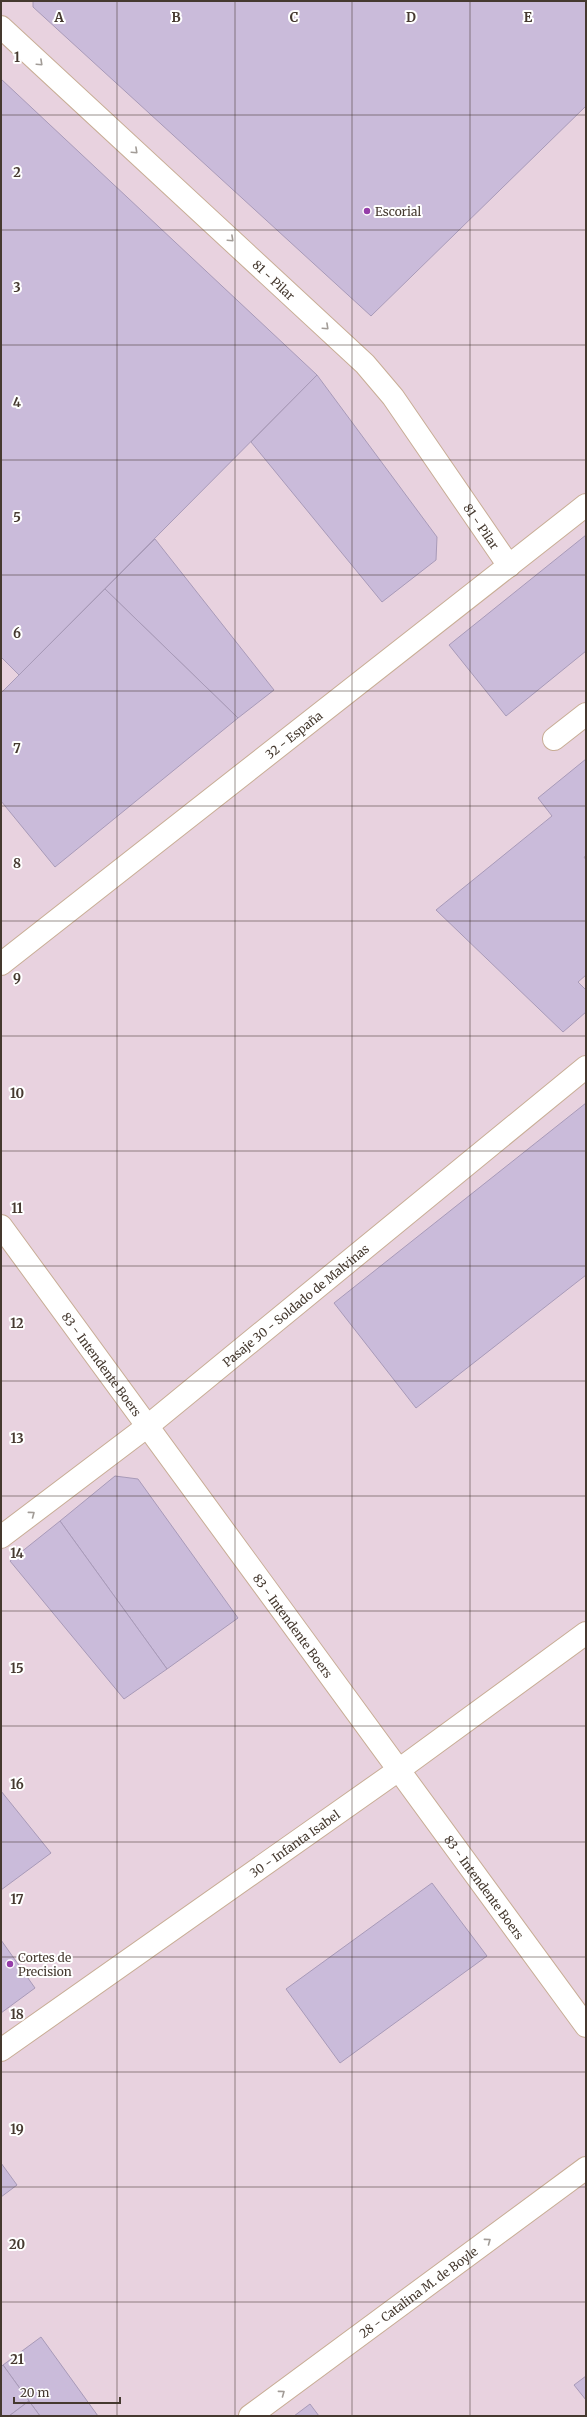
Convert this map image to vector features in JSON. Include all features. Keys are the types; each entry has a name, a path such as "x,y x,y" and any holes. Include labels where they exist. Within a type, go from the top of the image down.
{"street":[{"name":"81 - Pilar","path":"1,27 365,364 393,397 509,566"},
{"name":"32 - España","path":"1,964 586,505"},
{"path":"554,739 586,714"},
{"name":"Pasaje 30 - Soldado de Malvinas","path":"1,1537 149,1425 586,1067"},
{"name":"83 - Intendente Boers","path":"1,1226 149,1425 586,2026"},
{"name":"30 - Infanta Isabel","path":"1,2050 400,1769 586,1632"},
{"name":"28 - Catalina M. de Boyle","path":"250,2416 586,2168"}],"shaded area":[{"path":"1,1 586,1 586,2416 1,2416"}],"building":[{"name":"Escorial","path":"33,1 586,1 586,106 371,316 33,7"},
{"path":"1,79 317,375 19,675 1,657"},
{"path":"317,375 437,537 436,560 382,602 251,442"},
{"path":"586,535 586,651 506,716 449,645"},
{"path":"155,539 274,690 238,718 105,589"},
{"path":"105,589 238,718 55,867 1,801 1,693"},
{"path":"586,759 586,856 584,857 586,860 586,975 578,982 586,990 586,1012 563,1032 436,910 552,816 538,798"},
{"path":"586,1103 586,1275 416,1408 334,1303"},
{"path":"115,1476 138,1479 238,1618 167,1669 60,1521"},
{"path":"60,1521 167,1669 124,1699 10,1561"},
{"path":"1,1791 51,1853 1,1890"},
{"path":"432,1883 487,1956 340,2063 286,1989"},
{"name":"Cortes de Precision","path":"1,1940 35,1988 1,2013"},
{"path":"1,2163 17,2185 1,2197"},
{"path":"41,2337 98,2416 40,2416 3,2365"},
{"path":"3,2365 29,2401 9,2416 1,2416 1,2367"},
{"path":"586,2376 586,2400 574,2385"},
{"path":"29,2401 40,2416 9,2416"},
{"path":"310,2404 319,2416 294,2416"}],"place":[{"name":"Escorial","path":"367,211"},
{"name":"Cortes de Precision","path":"10,1964"}]}
